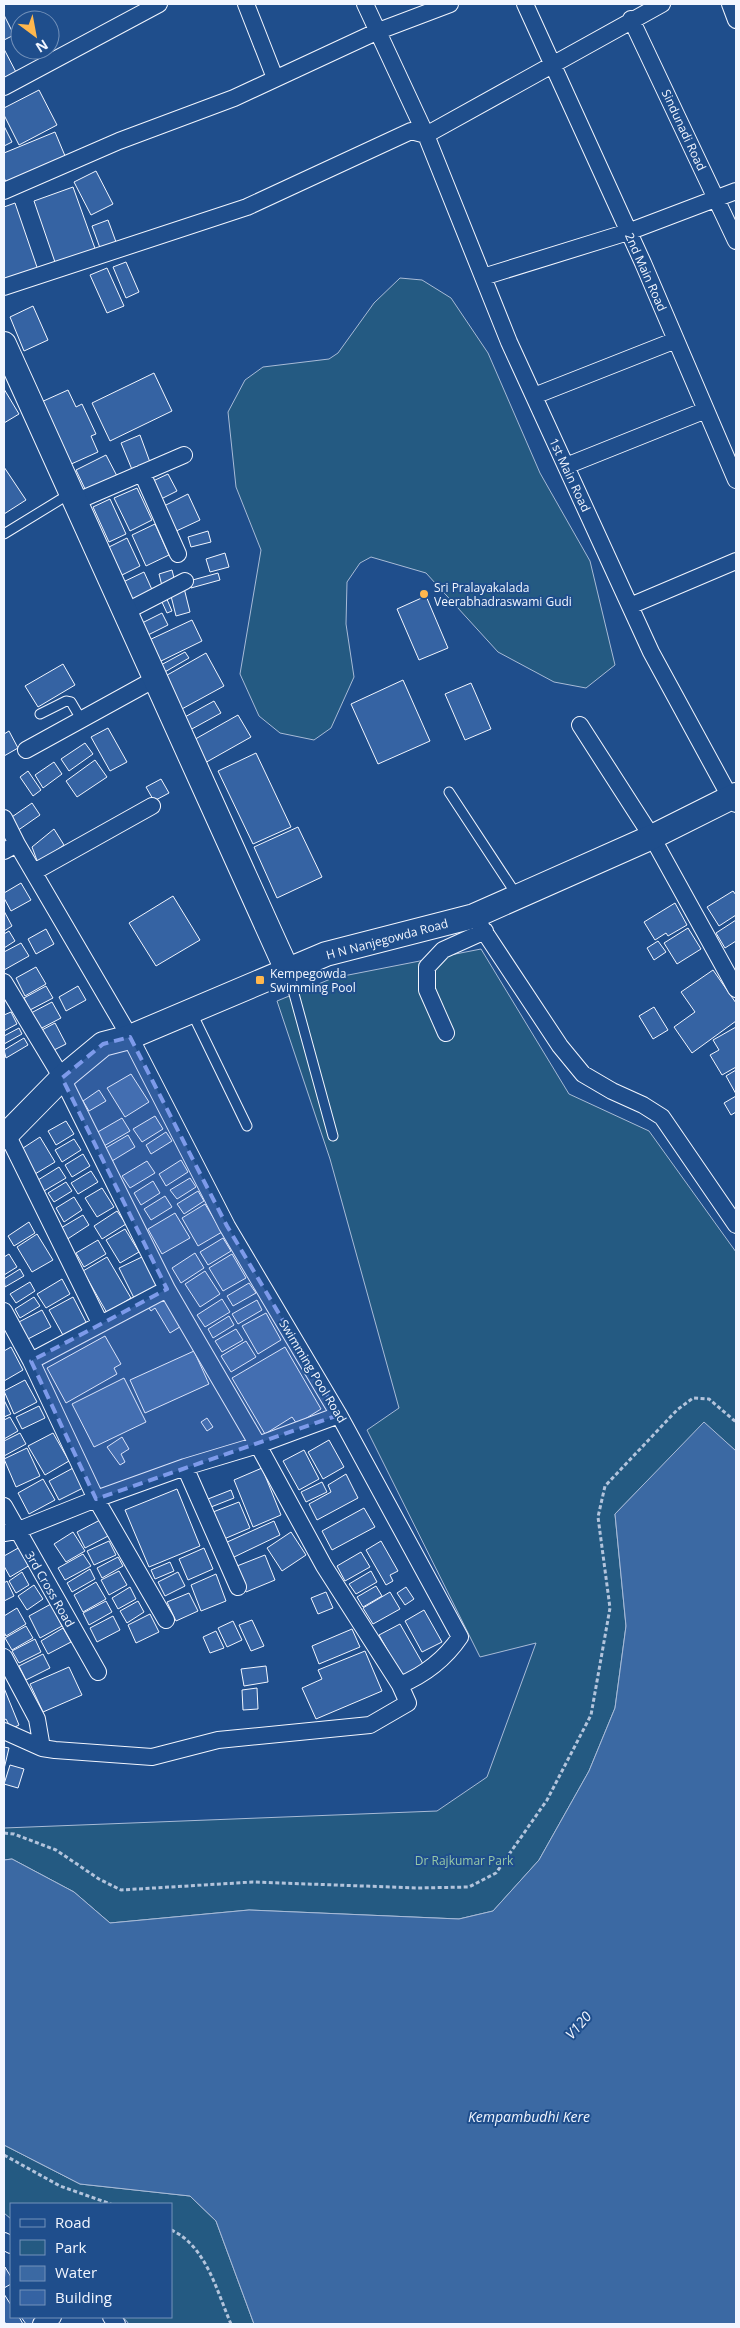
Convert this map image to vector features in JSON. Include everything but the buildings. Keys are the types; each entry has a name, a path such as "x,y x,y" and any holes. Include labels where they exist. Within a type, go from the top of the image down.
{"street":[{"path":"4,87 160,4"},
{"path":"246,4 275,78"},
{"path":"365,4 376,32 426,135"},
{"path":"4,192 119,141 234,98 376,32 450,4"},
{"name":"2nd Main Road","path":"525,4 676,340 736,480"},
{"path":"4,287 247,207 411,131 426,135 554,66 631,19 662,4"},
{"path":"730,4 736,20"},
{"name":"Sindunadi Road","path":"631,19 736,241"},
{"name":"1st Main Road","path":"426,135 483,277 534,396 651,652 734,799"},
{"path":"483,277 628,232 736,190"},
{"path":"534,396 676,340"},
{"path":"4,344 287,970"},
{"path":"566,466 706,410"},
{"path":"73,498 142,473 184,455"},
{"path":"142,473 178,554"},
{"path":"630,606 736,562"},
{"path":"125,612 185,581"},
{"path":"26,750 155,679"},
{"path":"580,725 652,837 736,989"},
{"name":"H N Nanjegowda Road","path":"5,1132 62,1078 104,1044 130,1037 326,954 480,923 518,897 734,799"},
{"path":"34,872 152,806"},
{"name":"Swimming Pool Road","path":"4,818 10,847 34,872 130,1037 227,1226 339,1414 460,1636 437,1662 418,1678 400,1685"},
{"path":"446,1033 427,990 427,968 443,950 480,923 560,1046 583,1074 662,1117 736,1225"},
{"path":"4,982 62,1078 167,1288 258,1446 324,1566 400,1685 408,1703 370,1725 218,1740 152,1757 42,1748 4,1731"},
{"path":"5,1132 100,1324"},
{"path":"31,1361 167,1288"},
{"path":"4,1311 31,1361 96,1499 166,1620"},
{"path":"10,1532 185,1467 258,1446 339,1414"},
{"path":"185,1467 238,1587"},
{"name":"3rd Cross Road","path":"4,1506 10,1532 98,1672"},
{"path":"4,1657 27,1697 37,1719 42,1748"},
{"path":"40,2324 51,2318"}],"lane":[{"path":"4,534 73,498"},
{"path":"40,714 66,701 71,702 81,719"},
{"path":"449,792 518,897"},
{"path":"287,970 333,1136"},
{"path":"191,1010 246,1126"}],"path":[{"path":"4,1833 14,1834 56,1850 99,1879 121,1890 253,1882 418,1888 469,1887 496,1873 547,1800 591,1715 610,1608 598,1517 605,1486 676,1410 693,1398 709,1399 736,1422"},
{"path":"4,2155 60,2186 108,2203"},
{"path":"172,2230 180,2234 204,2261 231,2324"}],"highlighted area":[{"path":"130,1037 227,1226 339,1415 96,1499 31,1361 167,1289 62,1078 103,1044"}],"green space":[{"path":"400,278 422,280 451,298 488,353 540,473 590,561 615,665 586,688 554,682 498,652 426,573 371,557 360,563 347,582 346,624 354,677 331,728 314,740 280,733 259,716 240,674 261,550 236,487 228,412 245,380 263,367 329,359 338,353 374,303"},
{"name":"Dr Rajkumar Park","path":"481,949 569,1094 649,1131 736,1252 736,1451 704,1423 615,1514 626,1626 615,1708 589,1771 539,1860 493,1911 459,1919 249,1910 110,1923 74,1892 12,1859 4,1860 4,1828 437,1811 487,1777 536,1643 480,1657 367,1430 399,1408 330,1159 277,1001 333,978"},
{"path":"4,2145 80,2184 190,2196 216,2221 254,2324 129,2324 124,2318 172,2318 172,2203 10,2203 10,2218 4,2213"}],"water":[{"name":"Kempambudhi Kere","path":"704,1422 736,1451 736,2324 254,2324 216,2221 190,2196 80,2184 4,2145 4,1860 12,1859 74,1892 110,1923 249,1910 459,1919 493,1911 539,1860 589,1771 615,1708 626,1626 615,1514"}],"place":[{"name":"Sri Pralayakalada Veerabhadraswami Gudi","path":"424,594"},
{"name":"Kempegowda Swimming Pool","path":"260,980"}],"water label":[{"name":"V120","path":"578,2025"}]}
